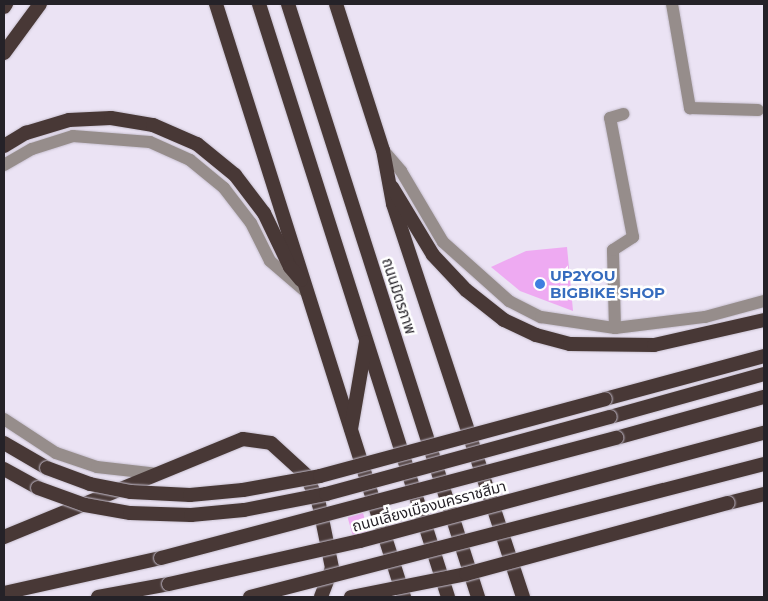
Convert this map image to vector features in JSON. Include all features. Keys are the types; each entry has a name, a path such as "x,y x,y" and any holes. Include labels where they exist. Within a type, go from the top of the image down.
{"highway":[{"path":"4,54 40,4"},
{"path":"216,4 302,264 303,286"},
{"path":"259,4 448,597"},
{"name":"ถนนมิตรภาพ","path":"288,4 478,597"},
{"path":"337,8 383,150 392,187 393,204 523,597"},
{"path":"4,146 26,133 69,120 111,118 153,125 197,144 235,175 264,212 303,286 404,597"},
{"path":"392,187 433,256 466,290 504,320 536,335 570,344 654,345 764,320"},
{"path":"350,433 366,338"},
{"path":"4,443 47,468 90,484 131,492 190,495 244,490 320,476 764,356"},
{"path":"4,469 38,488 84,505 130,513 191,515 244,510 326,494 764,374"},
{"path":"4,593 161,558 764,397"},
{"name":"ถนนเลี่ยงเมืองนครราชสีมา","path":"98,597 169,584 360,541 764,433"},
{"path":"4,537 243,439 271,443 287,454 306,475 328,535 332,568 322,597"},
{"path":"250,597 764,464"},
{"path":"351,597 466,574 764,494"}],"street":[{"path":"672,4 690,108 758,110"},
{"path":"615,328 613,250 633,237 610,118 623,114"},
{"path":"4,165 32,149 73,136 150,142 190,160 224,188 251,223 270,261 303,286"},
{"path":"383,150 401,171 443,242 509,301 541,317 615,328 705,317 764,301"},
{"path":"4,419 56,453 97,467 160,474"}],"building":[{"name":"UP2YOU BIGBIKE SHOP","path":"567,247 573,311 520,291 491,267 526,251"},
{"path":"363,513 368,531 353,536 348,517"}],"place":[{"name":"UP2YOU BIGBIKE SHOP","path":"540,284"}]}
